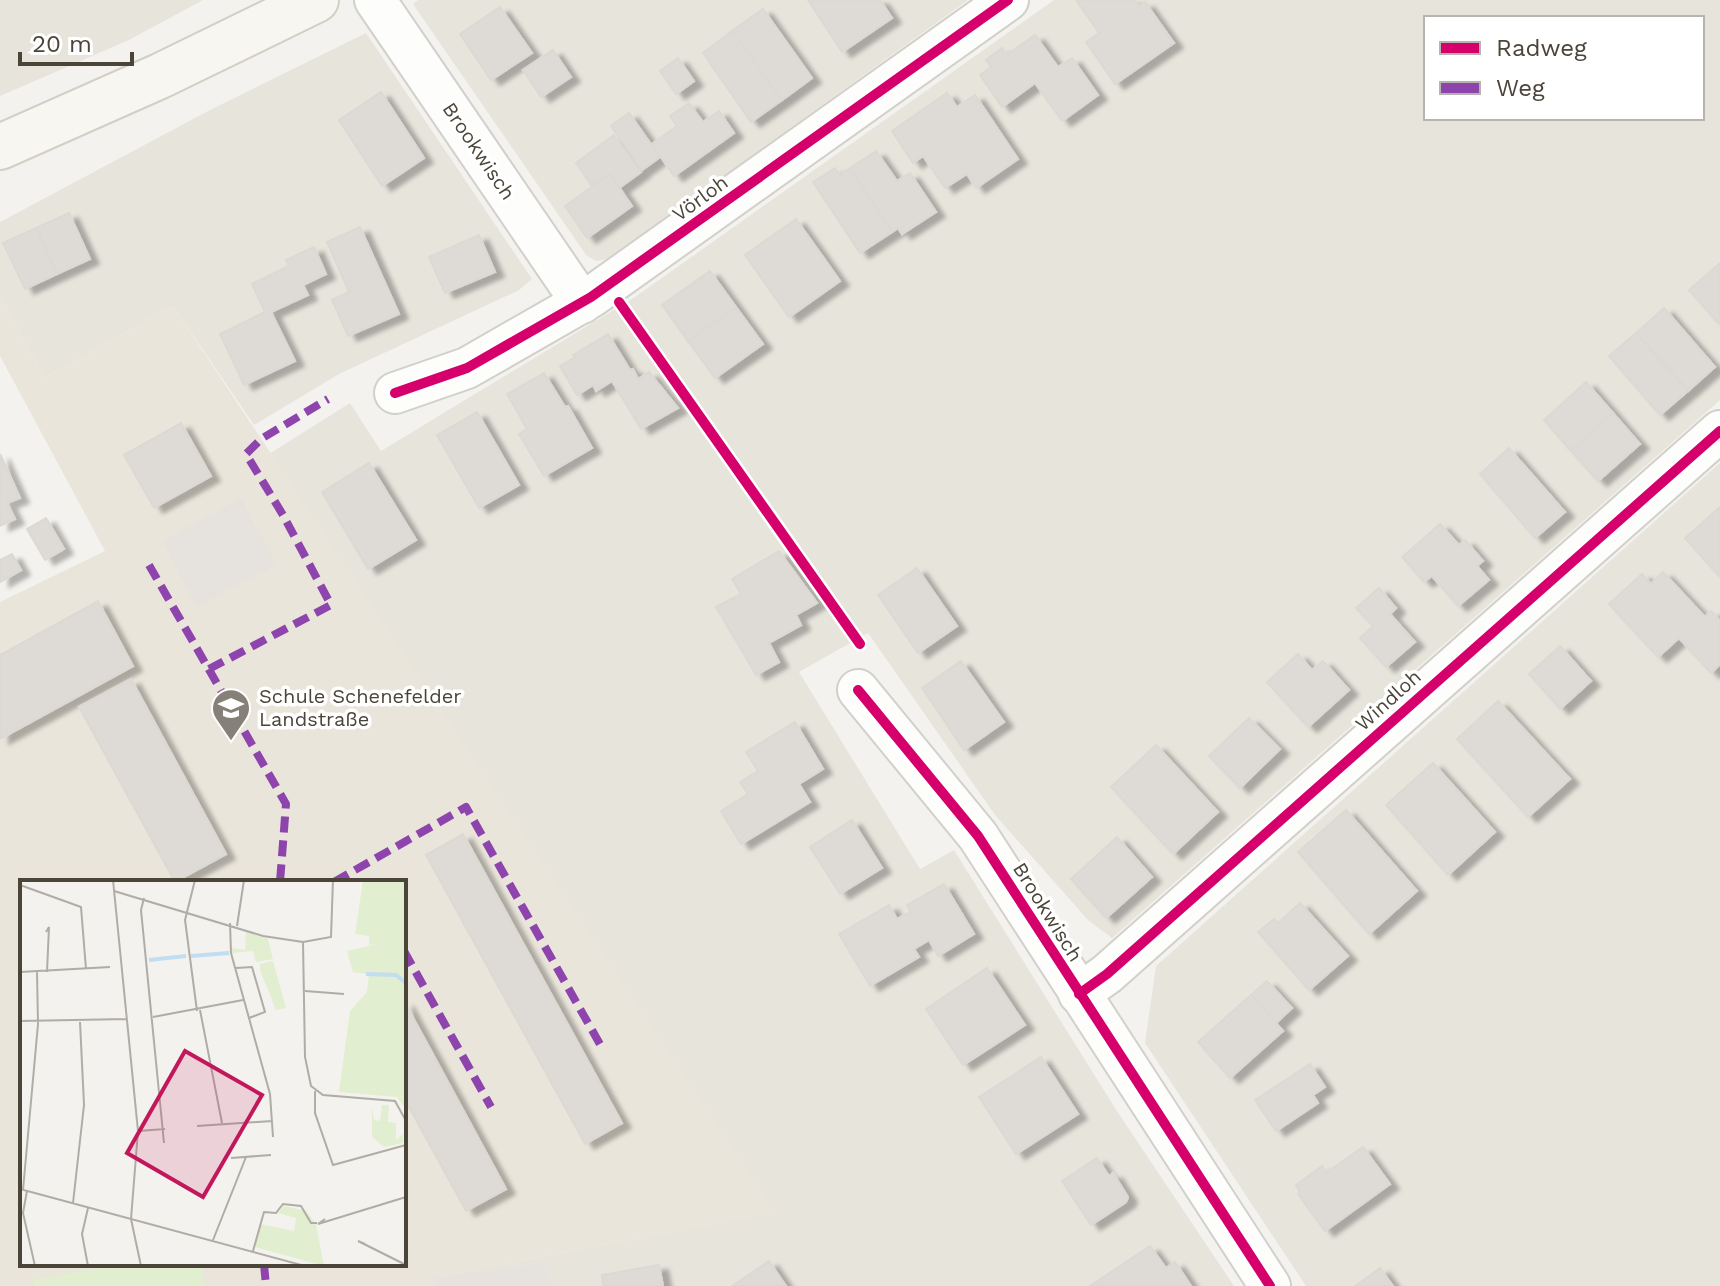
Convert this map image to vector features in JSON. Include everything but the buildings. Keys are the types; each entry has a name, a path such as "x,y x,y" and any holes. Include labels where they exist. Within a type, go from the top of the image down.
{"main road":[{"path":"0,147 160,76 316,0"}],"street":[{"name":"Brookwisch","path":"375,0 582,303"},
{"name":"Vörloh","path":"395,393 467,368 582,303 1008,0"},
{"name":"Windloh","path":"1079,994 1107,974 1720,431"},
{"name":"Brookwisch","path":"858,690 978,836 1270,1286"}],"shaded area":[{"path":"0,0 203,0 129,40 0,96"},
{"path":"418,0 968,0 608,259 596,261 586,255 413,4"},
{"path":"1054,0 1720,0 1720,400 1112,938 1089,921 995,815 868,633 799,672 920,869 954,850 1115,1108 1234,1286 436,1286 434,1278 774,1212 269,454 350,403 381,451 635,297"},
{"path":"366,33 532,279 519,290 339,374 254,425 173,306 44,378 0,294 0,222 208,111"},
{"name":"Schule Schenefelder Landstraße","path":"0,294 44,378 173,306 775,1212 435,1278 436,1286 0,1286 0,602 105,551 0,356"},
{"path":"1720,463 1720,1286 1306,1286 1145,1043 1156,966"},
{"path":"241,498 277,565 197,607 162,541"},
{"path":"545,1263 550,1286 436,1286 434,1278"}],"green space":[{"path":"108,1266 201,1266 205,1286 34,1286 33,1280"}],"marked path":[{"path":"209,669 331,605 246,454 261,439 328,399"},
{"path":"149,565 286,804 280,880"},
{"path":"338,880 466,807 601,1046"},
{"path":"406,955 491,1107"},
{"path":"264,1266 266,1286"}],"cycle path":[{"path":"395,393 467,368 591,297 1008,0"},
{"path":"619,302 860,644"},
{"path":"1079,994 1107,974 1720,431"},
{"path":"858,690 978,836 1270,1286"}],"place":[{"name":"Schule Schenefelder Landstraße","path":"231,742"}]}
